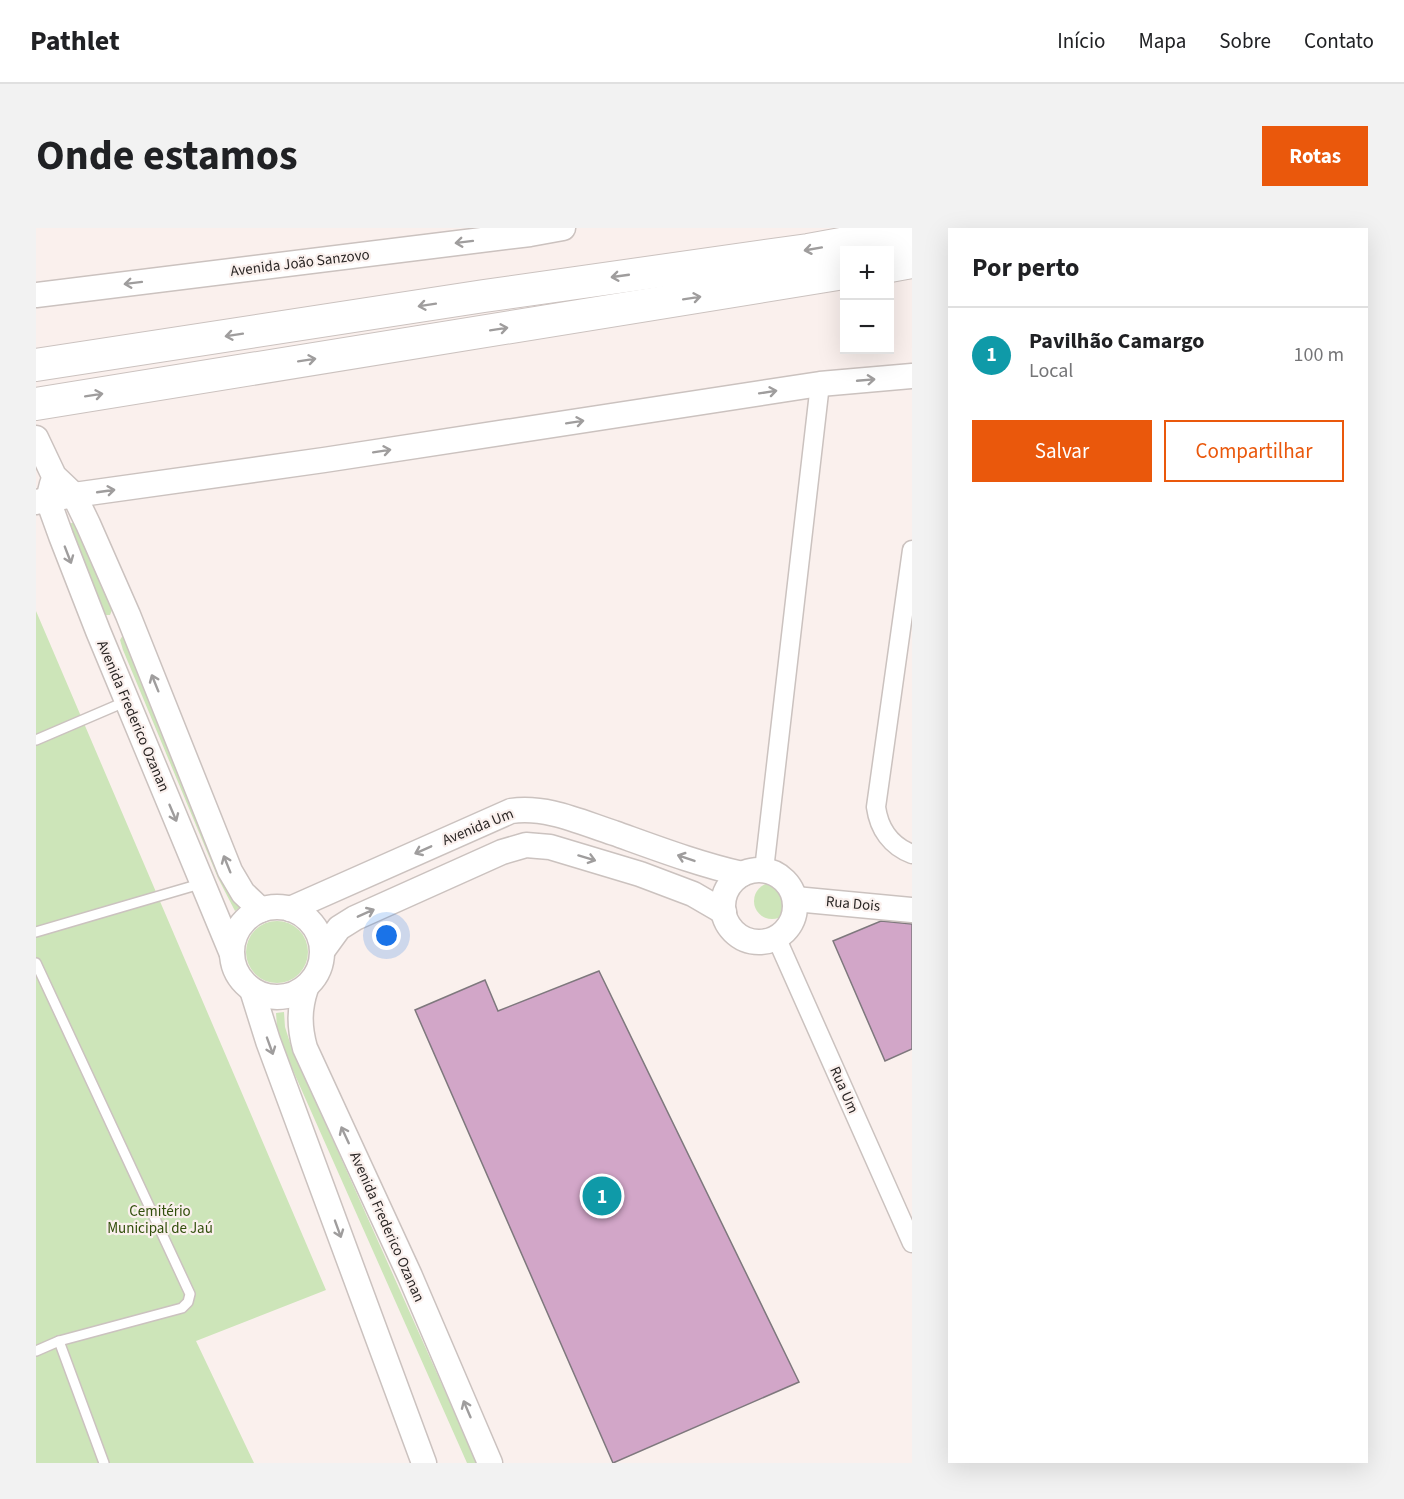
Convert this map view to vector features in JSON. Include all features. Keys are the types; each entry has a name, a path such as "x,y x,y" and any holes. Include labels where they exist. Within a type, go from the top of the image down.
{"highway":[{"path":"36,365 484,296 808,250 912,231"},
{"path":"894,265 912,262"},
{"path":"36,404 840,274"}],"main road":[{"name":"Avenida João Sanzovo","path":"36,295 563,228"},
{"path":"42,501 820,384 912,376"},
{"name":"Avenida Frederico Ozanan","path":"36,438 54,476 74,495 128,615 230,871 243,893 261,910"},
{"path":"42,501 54,476"},
{"name":"Avenida Frederico Ozanan","path":"42,501 232,954"},
{"path":"98,631 128,615"},
{"path":"528,809 550,847"},
{"name":"Avenida Um","path":"290,909 511,811 528,809 569,818 711,867 753,872"},
{"path":"323,950 339,928 355,918 502,852 526,845 550,847 640,874 693,894 724,912"},
{"path":"753,872 775,874 784,880 795,899 792,921 786,930 776,938 766,941 754,941 734,932 724,912 727,890 733,881 753,872"},
{"name":"Rua Dois","path":"795,899 912,910"},
{"path":"275,907 290,909 303,915 313,924 320,937 323,950 321,964 315,978 306,988 293,995 279,998 266,996 252,990 235,968 232,954 234,940 240,927 249,917 261,910 275,907"},
{"name":"Avenida Frederico Ozanan","path":"306,988 300,1011 305,1047 410,1275 490,1463"},
{"path":"252,990 268,1041 424,1463"}],"street":[{"path":"753,872 820,384"},
{"path":"912,550 907,626 876,807 880,825 890,840 912,854"},
{"name":"Rua Um","path":"776,938 912,1243"}],"lane":[{"path":"36,740 127,701"},
{"path":"36,933 202,883"},
{"path":"36,963 190,1294 188,1302 182,1308 59,1341 36,1350"},
{"path":"59,1341 104,1463"}],"green space":[{"path":"82,520 83,535 112,610 110,615 105,615 65,525"},
{"name":"Cemitério Municipal de Jaú","path":"36,611 326,1290 196,1341 254,1463 36,1463"},
{"path":"123,635 126,635 243,905 235,911 218,878 123,650 120,640"},
{"path":"772,883 785,888 790,901 785,914 772,919 759,914 754,901 759,888"},
{"path":"277,921 299,930 308,952 299,974 277,983 255,974 246,952 255,930"},
{"path":"284,1012 285,1027 291,1046 477,1463 467,1463 283,1048 277,1028 276,1013"}],"building":[{"path":"881,921 912,924 912,1049 885,1061 833,941"},
{"path":"599,971 799,1382 613,1463 415,1010 485,980 498,1011"}],"place":[{"name":"Pavilhão Camargo","path":"602,1196"}]}
